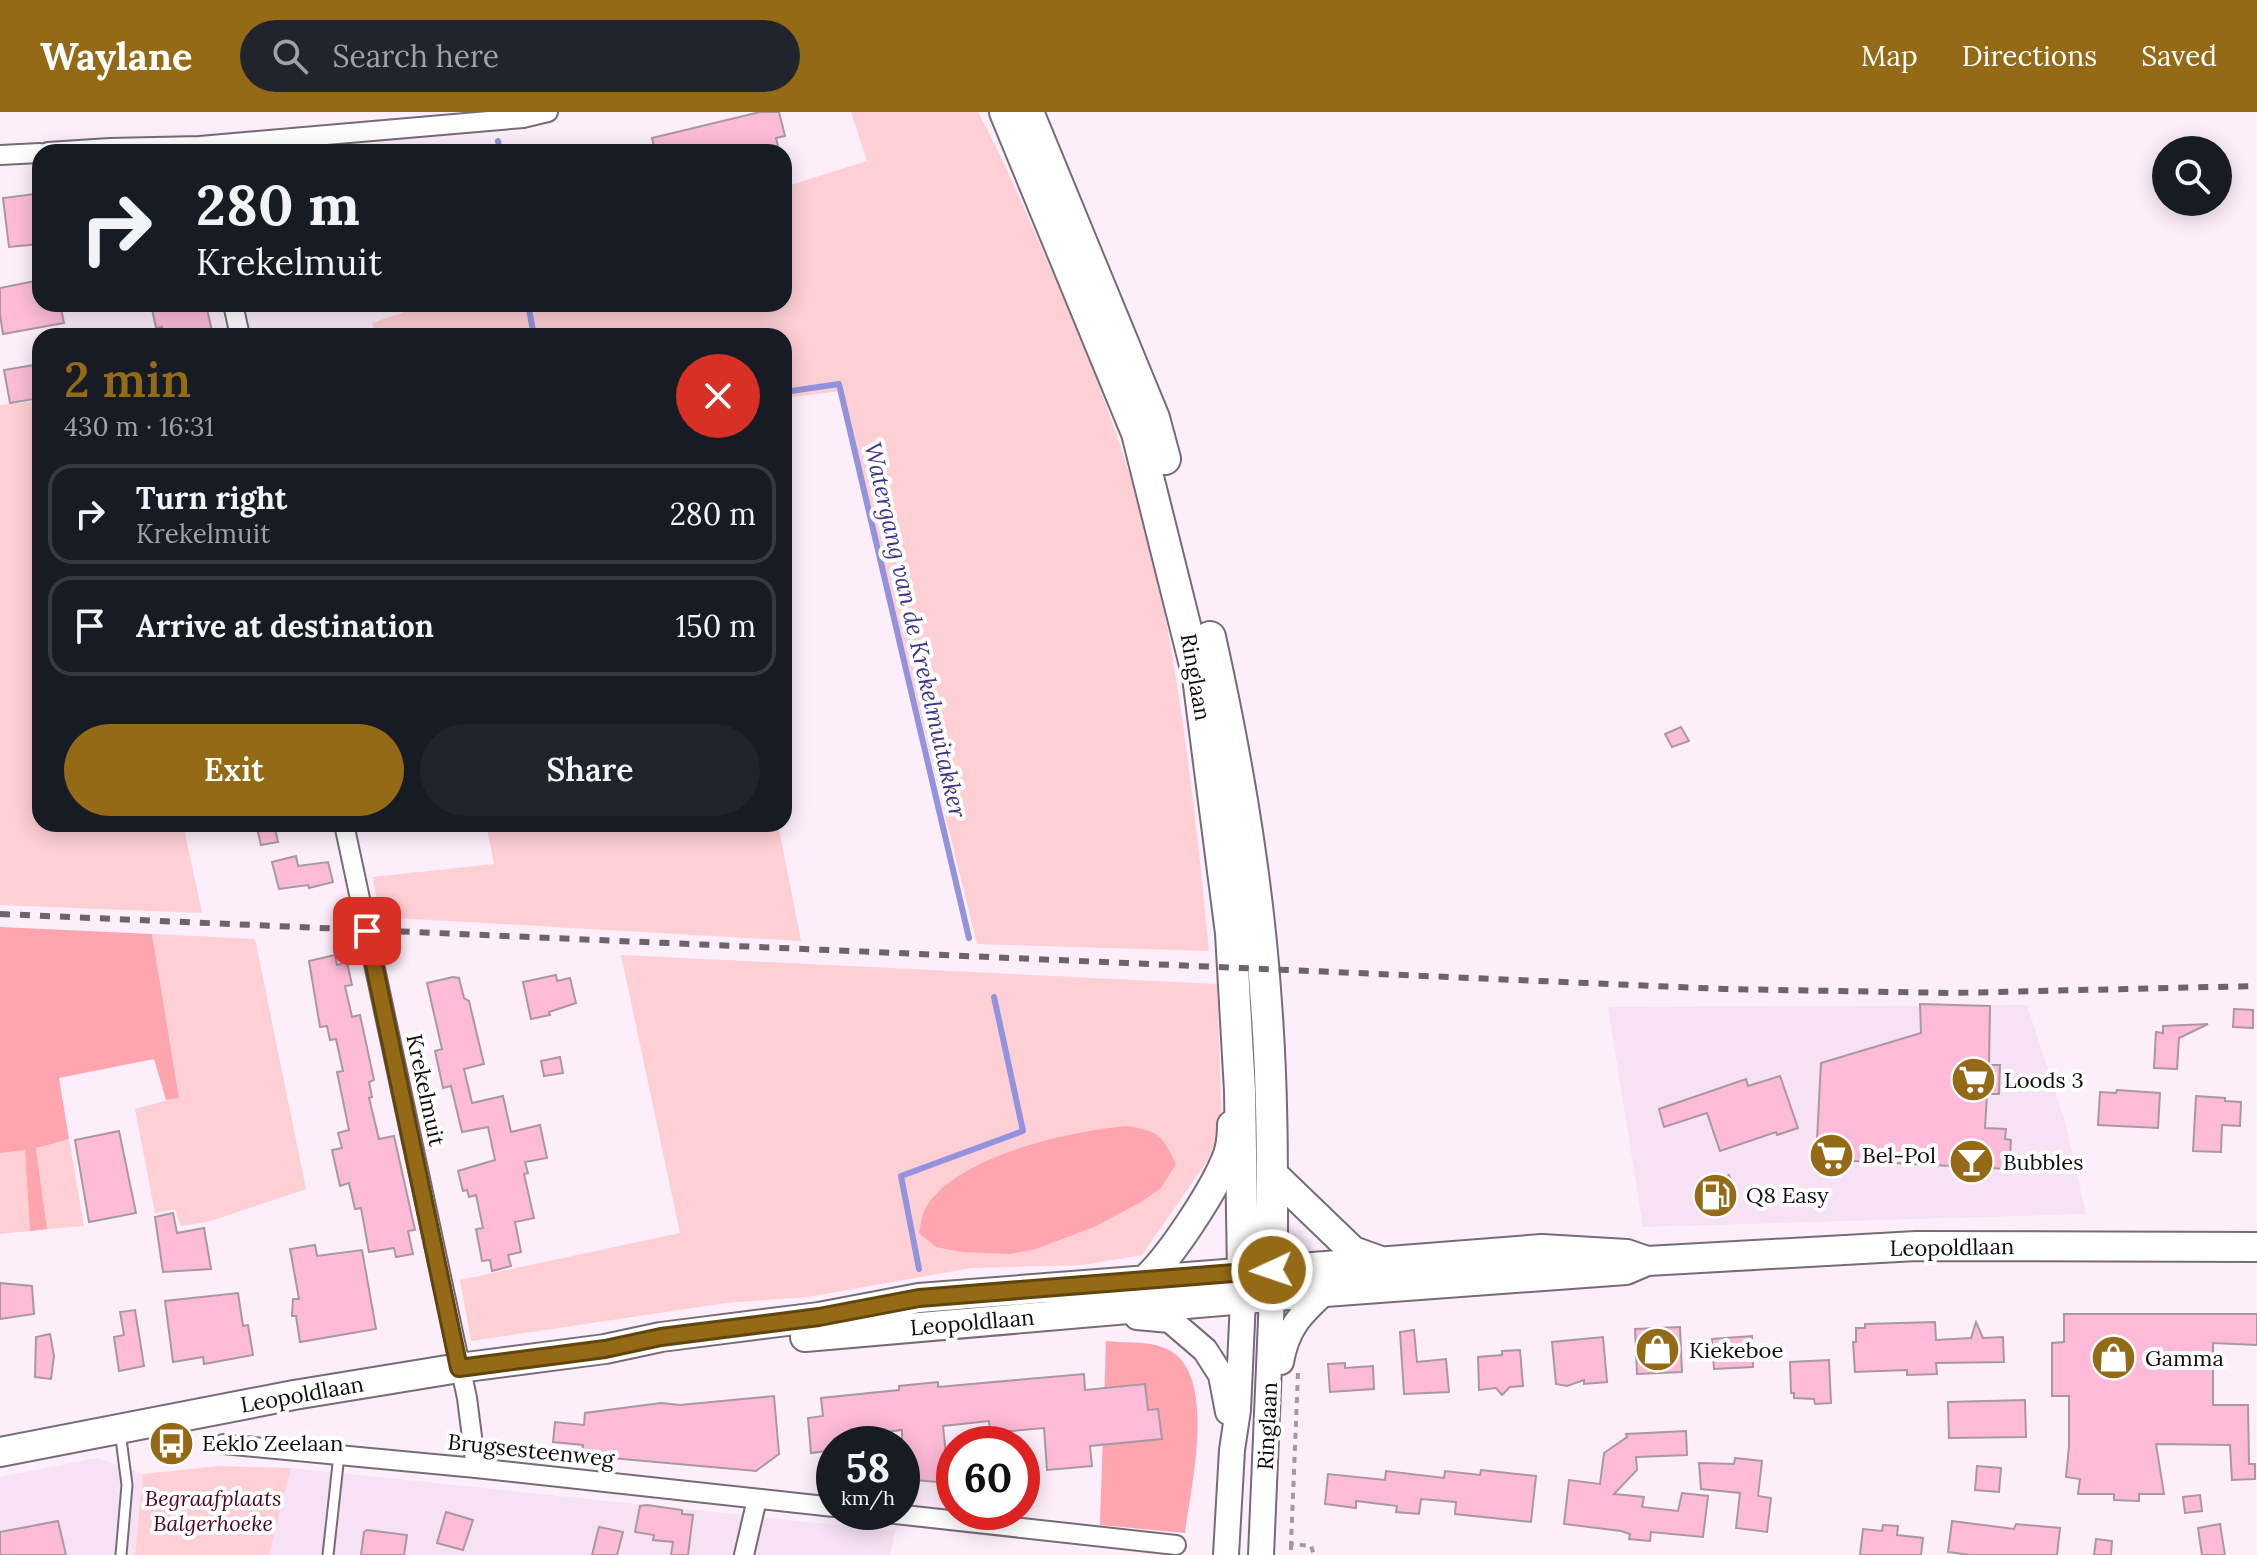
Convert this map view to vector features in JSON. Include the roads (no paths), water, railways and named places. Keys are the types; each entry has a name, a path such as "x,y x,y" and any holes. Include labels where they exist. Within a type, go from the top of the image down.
{"highway":[{"name":"Ringlaan","path":"1005,112 1137,433 1187,628 1204,711 1231,933 1240,1091 1258,1285"},
{"name":"Ringlaan","path":"1028,112 1154,418 1207,623 1243,802 1258,908 1269,1038 1272,1173 1258,1285"}],"main road":[{"path":"1147,1278 1170,1252 1226,1162 1232,1141 1231,1106 1240,1091"},
{"path":"1272,1173 1353,1251 1382,1262"},
{"name":"Leopoldlaan","path":"0,1452 459,1368 819,1317 919,1298 1147,1278 1325,1292 1626,1270 1647,1261 1916,1246 2257,1247"},
{"name":"Leopoldlaan","path":"605,1349 639,1354 853,1332 1113,1311 1382,1262 1542,1249 1627,1254 1647,1261"},
{"name":"Ringlaan","path":"1258,1285 1269,1390 1261,1555"},
{"name":"Ringlaan","path":"1226,1555 1232,1450 1258,1285"},
{"path":"1269,1390 1281,1362 1285,1339 1297,1319 1325,1292"},
{"path":"1113,1311 1139,1318 1170,1320 1205,1350 1221,1375 1232,1450"}],"street":[{"path":"253,144 523,118 548,112"},
{"path":"0,155 32,153"},
{"name":"Krekelmuit","path":"346,832 467,1398 476,1468"},
{"name":"Brugsesteenweg","path":"223,1444 816,1505"},
{"path":"744,1555 757,1499"},
{"path":"920,1517 1176,1545"}],"lane":[{"path":"120,1428 127,1485 121,1555"},
{"path":"328,1555 339,1454"}],"waterway":[{"name":"Watergang van de Krekelmuitakker","path":"530,312 532,328"},
{"name":"Watergang van de Krekelmuitakker","path":"792,391 839,384 969,938"},
{"path":"919,1269 901,1176 1023,1131 994,997"}],"railway":[{"path":"0,914 1724,989 1952,993 2257,986"}],"place":[{"name":"Loods 3","path":"1973,1080"},
{"name":"Bel-Pol","path":"1831,1155"},
{"name":"Bubbles","path":"1972,1162"},
{"name":"Q8 Easy","path":"1715,1195"},
{"name":"Kiekeboe","path":"1658,1350"},
{"name":"Gamma","path":"2114,1358"},
{"name":"Eeklo Zeelaan","path":"171,1443"}],"park label":[{"name":"Begraafplaats Balgerhoeke","path":"213,1510"}]}
